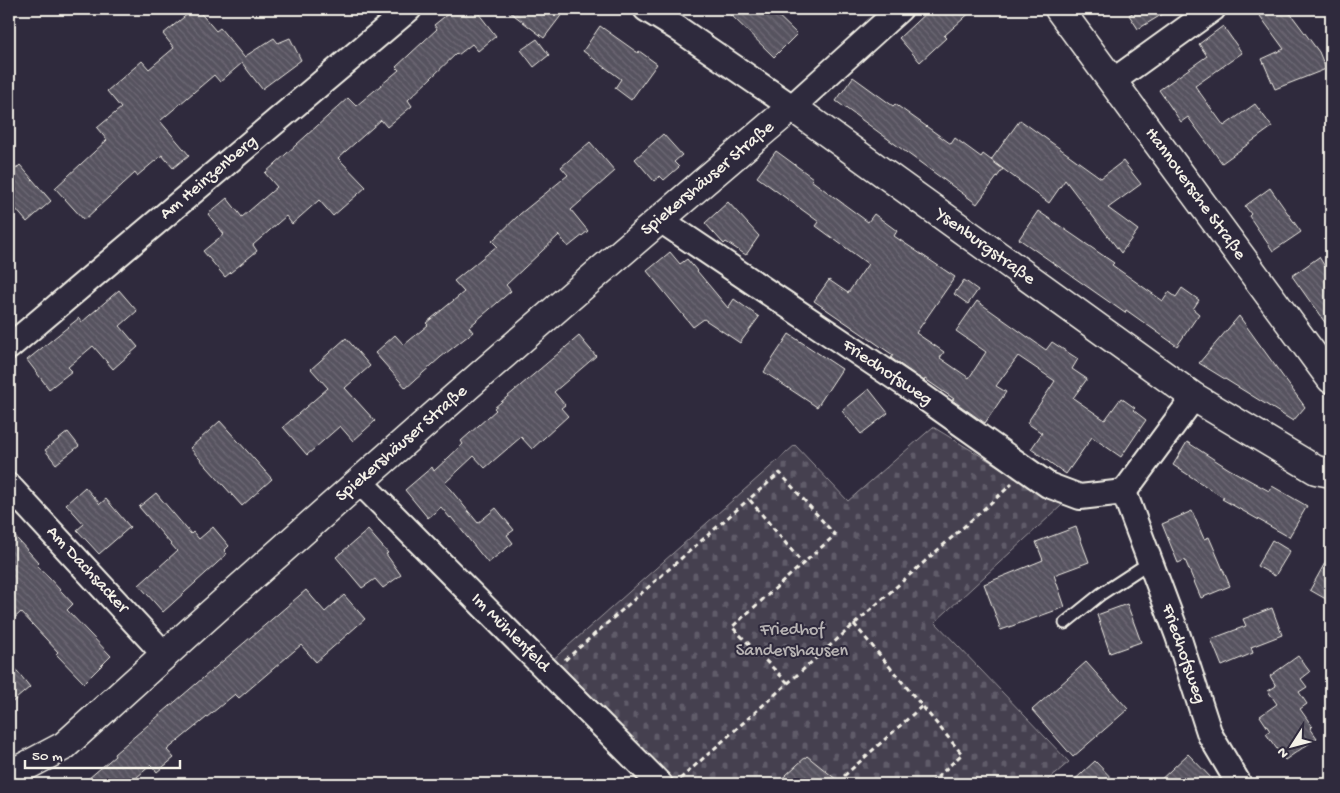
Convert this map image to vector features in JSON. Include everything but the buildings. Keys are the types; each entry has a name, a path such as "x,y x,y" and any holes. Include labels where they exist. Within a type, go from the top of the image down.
{"street":[{"name":"Am Heinzenberg","path":"9,346 410,9"},
{"name":"Ysenburgstraße","path":"646,9 677,28 792,108 1194,397 1316,470 1331,473"},
{"path":"792,108 900,9"},
{"name":"Hannoversche Straße","path":"1059,9 1331,379"},
{"path":"1113,81 1212,9"},
{"name":"Spiekershäuser Straße","path":"13,775 64,746 359,481 659,219 792,108"},
{"name":"Friedhofsweg","path":"659,219 915,391 1048,485 1080,497 1124,492 1178,636 1210,735 1239,784"},
{"path":"1124,492 1194,397"},
{"name":"Im Mühlenfeld","path":"359,481 660,784"},
{"name":"Am Dachsacker","path":"9,486 165,655"}],"lane":[{"path":"1065,623 1101,594 1150,562"}],"path":[{"path":"674,784 1027,470"},
{"path":"550,674 780,473 835,535 732,627 788,683"},
{"path":"749,499 803,564"},
{"path":"854,624 962,754 930,784"},
{"path":"844,776 922,706"}],"green space":[{"name":"Friedhof Sandershausen","path":"933,427 1062,505 935,622 1069,762 1043,784 672,784 550,662 795,445 848,501"}]}
